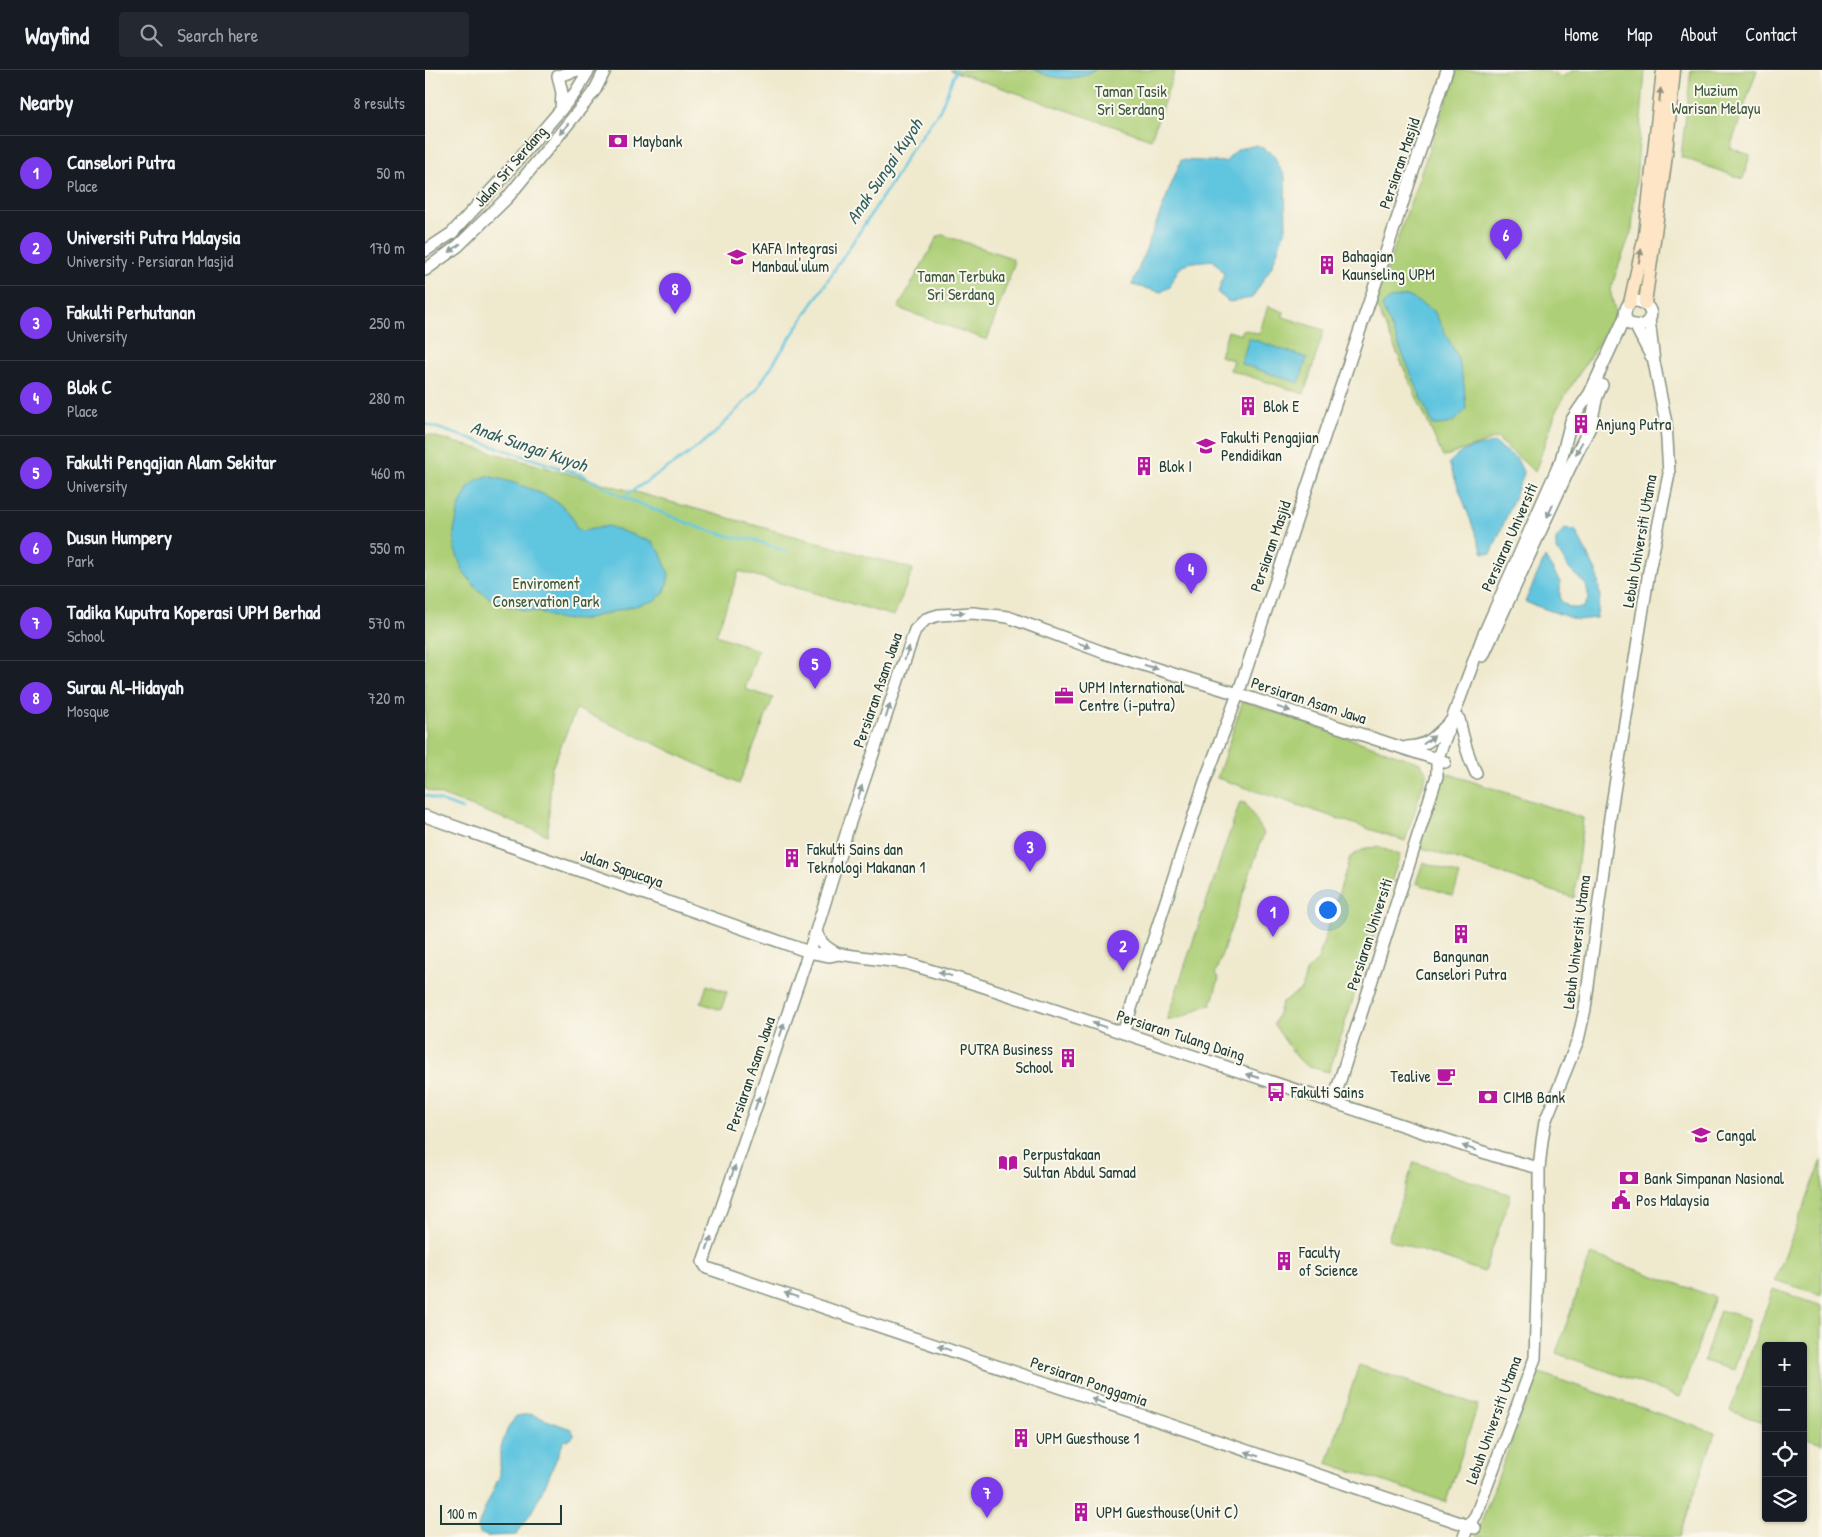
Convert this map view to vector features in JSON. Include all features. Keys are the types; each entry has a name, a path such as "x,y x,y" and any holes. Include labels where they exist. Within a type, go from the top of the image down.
{"main road":[{"path":"1630,303 1645,235 1663,70"},
{"path":"1645,303 1665,163 1674,70"}],"street":[{"path":"561,110 562,92 558,76 578,70"},
{"name":"Jalan Sri Serdang","path":"425,252 452,233 561,110 575,93 589,70"},
{"name":"Jalan Sri Serdang","path":"425,270 458,246 508,197 595,90 605,70"},
{"name":"Persiaran Masjid","path":"1123,1033 1205,781 1238,694 1447,70"},
{"path":"1635,301 1645,303 1650,310 1649,319 1644,325 1630,322 1625,310 1630,303 1635,301"},
{"name":"Lebuh Universiti Utama","path":"1470,1532 1535,1358 1539,1168 1545,1122 1578,1040 1585,1009 1610,817 1649,570 1669,474 1666,423 1654,362 1649,319"},
{"name":"Lebuh Universiti Utama","path":"1630,322 1654,362"},
{"name":"Persiaran Universiti","path":"1456,719 1487,647 1590,427 1597,396 1630,322"},
{"name":"Persiaran Universiti","path":"1333,1102 1483,636 1561,460 1571,421 1630,322"},
{"name":"Persiaran Asam Jawa","path":"703,1262 809,952 848,828 915,630 926,619 956,612 1008,617 1105,653 1238,694 1401,748 1440,767"},
{"path":"1401,748 1420,746 1428,742 1456,719 1464,746 1476,773"},
{"name":"Jalan Sapucaya","path":"425,816 809,952"},
{"path":"816,931 825,948 839,954"},
{"name":"Persiaran Tulang Daing","path":"809,952 830,956 839,954 920,966 1515,1163 1539,1168"},
{"name":"Persiaran Ponggamia","path":"703,1262 707,1268 1298,1469 1470,1532"}],"green space":[{"name":"Taman Tasik Sri Serdang","path":"950,70 1175,70 1151,139"},
{"path":"1457,70 1542,70 1562,77 1574,70 1645,70 1632,229 1610,290 1616,315 1557,409 1535,472 1497,438 1443,457 1375,303"},
{"name":"Muzium Warisan Melayu","path":"1691,70 1757,70 1730,148 1750,155 1743,179 1681,157"},
{"name":"Taman Terbuka Sri Serdang","path":"943,235 1012,258 1014,264 987,340 898,308 938,236"},
{"path":"1268,306 1284,312 1283,317 1324,330 1304,394 1230,370 1233,360 1220,356 1228,331 1241,335 1243,329 1259,334"},
{"name":"Enviroment Conservation Park","path":"425,434 913,569 894,616 739,571 716,635 758,650 745,689 773,698 739,784 576,709 551,770 548,835 425,789"},
{"path":"1243,701 1420,763 1427,772 1405,841 1217,778"},
{"path":"1443,772 1583,818 1574,898 1419,847"},
{"path":"1240,802 1245,803 1264,833 1215,974 1219,978 1211,1005 1199,1008 1179,1018 1167,1019"},
{"path":"1378,847 1400,855 1329,1072 1311,1067 1302,1062 1293,1053 1274,1025 1282,1002 1301,990 1307,970 1318,960 1350,857 1366,848"},
{"path":"1423,862 1460,875 1453,896 1416,883"},
{"path":"707,985 727,992 721,1010 701,1003"},
{"path":"1822,1160 1822,1295 1775,1280"},
{"path":"1414,1162 1511,1195 1484,1272 1388,1239"},
{"path":"1591,1254 1715,1297 1680,1397 1556,1353"},
{"path":"1773,1289 1822,1306 1822,1443 1807,1438 1807,1342 1762,1342 1762,1422 1730,1411"},
{"path":"1720,1310 1750,1319 1734,1370 1704,1361"},
{"path":"1359,1365 1478,1405 1446,1502 1327,1463"},
{"path":"1537,1372 1715,1433 1679,1537 1476,1537"}],"water":[{"path":"1035,70 1096,70 1073,78 1058,78"},
{"path":"1257,145 1273,154 1285,177 1286,228 1272,266 1252,298 1229,302 1218,293 1224,273 1213,260 1185,264 1177,272 1170,287 1161,292 1132,285 1181,160 1225,162 1238,149"},
{"path":"1408,296 1434,311 1458,358 1464,384 1466,409 1459,417 1448,424 1433,425 1382,306 1391,298"},
{"path":"1249,338 1307,358 1299,383 1241,364"},
{"path":"1495,443 1517,459 1524,474 1491,554 1483,553 1449,463 1459,454 1470,448"},
{"path":"487,476 521,485 557,502 573,518 576,528 583,531 608,526 652,542 660,552 669,574 664,593 654,601 581,620 558,619 538,612 497,603 478,590 463,571 454,547 454,531 459,507 469,487 477,480"},
{"path":"1565,529 1575,530 1597,573 1600,598 1596,618 1577,620 1525,602 1545,557 1560,582 1560,600 1570,608 1583,608 1589,598 1586,585 1570,570 1556,548 1556,539"},
{"path":"530,1414 571,1429 574,1434 570,1439 564,1441 531,1513 516,1535 487,1536 480,1533 478,1527 500,1475 500,1450 507,1430 516,1416"}],"waterway":[{"name":"Anak Sungai Kuyoh","path":"623,497 687,455 715,433 756,390 896,176 910,151 940,110 956,70"},
{"name":"Anak Sungai Kuyoh","path":"425,424 582,475 623,497 700,528 733,537 755,540 787,552"},
{"path":"425,795 462,809"}],"place":[{"name":"Maybank","path":"618,141"},
{"name":"KAFA Integrasi Manbaul'ulum","path":"737,257"},
{"name":"Dusun Humpery","path":"1506,260"},
{"name":"Bahagian Kaunseling UPM","path":"1327,265"},
{"name":"Surau Al-Hidayah","path":"675,314"},
{"name":"Blok E","path":"1248,406"},
{"name":"Anjung Putra","path":"1581,424"},
{"name":"Fakulti Pengajian Pendidikan","path":"1206,446"},
{"name":"Blok I","path":"1144,466"},
{"name":"Blok C","path":"1191,594"},
{"name":"Fakulti Pengajian Alam Sekitar","path":"815,689"},
{"name":"UPM International Centre (i-putra)","path":"1064,696"},
{"name":"Fakulti Sains dan Teknologi Makanan 1","path":"792,858"},
{"name":"Fakulti Perhutanan","path":"1030,872"},
{"name":"Bangunan Canselori Putra","path":"1461,934"},
{"name":"Canselori Putra","path":"1273,937"},
{"name":"Universiti Putra Malaysia","path":"1123,971"},
{"name":"PUTRA Business School","path":"1068,1058"},
{"name":"Tealive","path":"1446,1076"},
{"name":"Fakulti Sains","path":"1276,1092"},
{"name":"CIMB Bank","path":"1488,1097"},
{"name":"Cangal","path":"1701,1135"},
{"name":"Perpustakaan Sultan Abdul Samad","path":"1008,1163"},
{"name":"Bank Simpanan Nasional","path":"1629,1178"},
{"name":"Pos Malaysia","path":"1621,1200"},
{"name":"Faculty of Science","path":"1284,1261"},
{"name":"UPM Guesthouse 1","path":"1021,1438"},
{"name":"UPM Guesthouse(Unit C)","path":"1081,1512"},
{"name":"Tadika Kuputra Koperasi UPM Berhad","path":"987,1518"}]}
